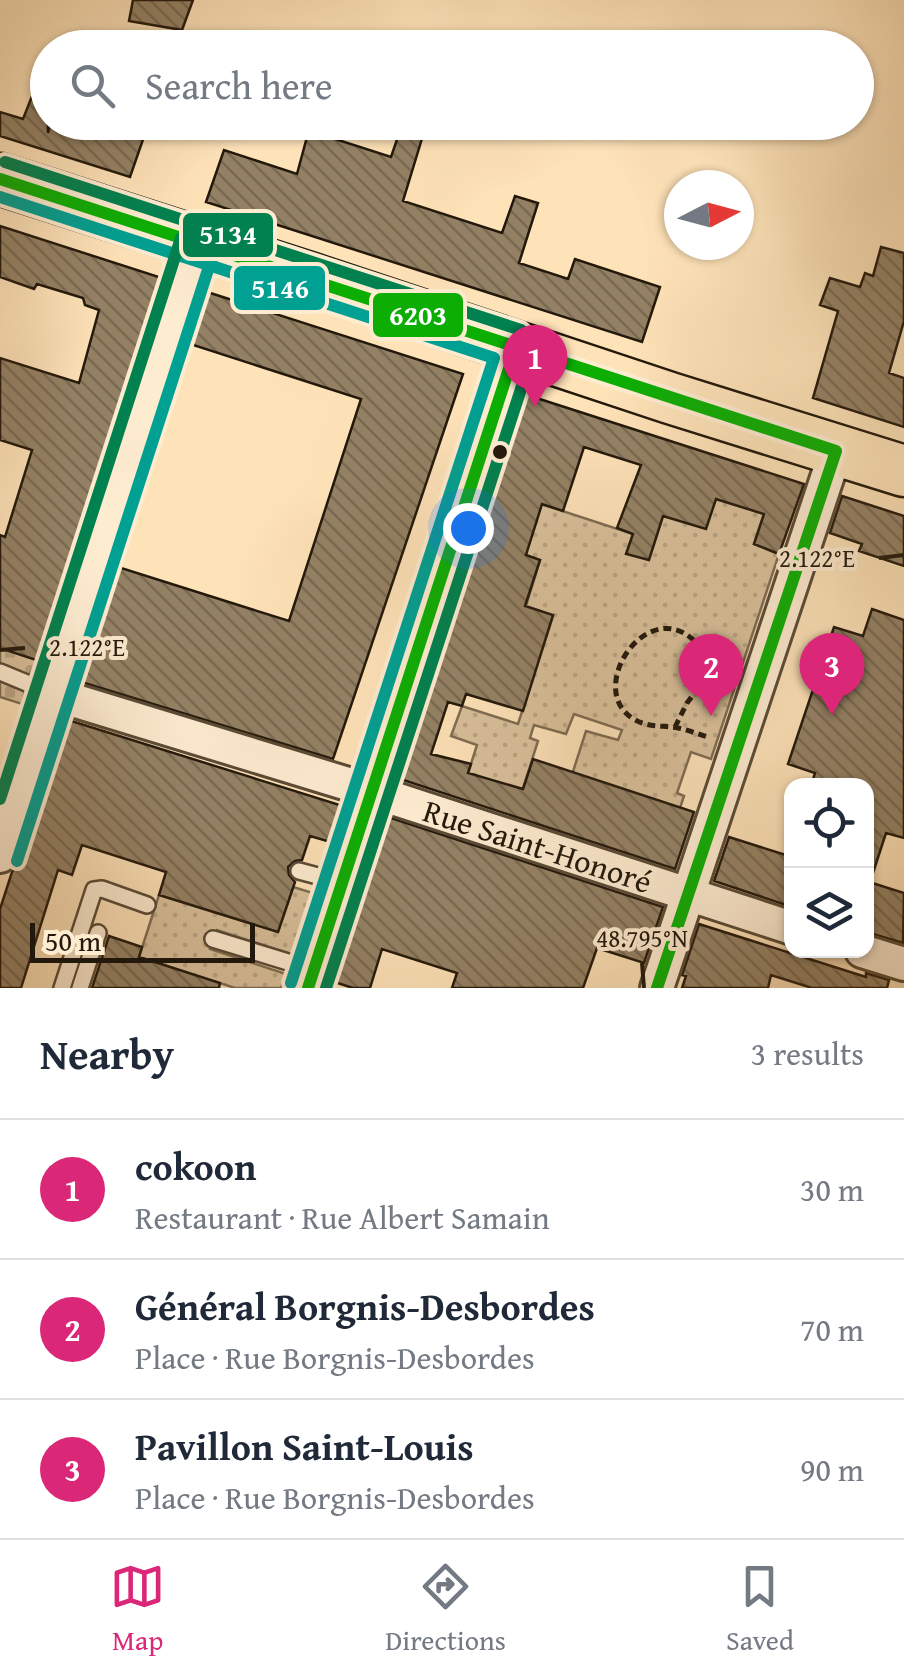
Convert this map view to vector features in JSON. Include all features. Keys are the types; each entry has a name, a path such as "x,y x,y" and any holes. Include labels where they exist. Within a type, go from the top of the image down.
{"main road":[{"path":"0,179 904,471"}],"street":[{"path":"0,856 198,243"},
{"path":"311,979 516,346"},
{"path":"657,988 836,450"},
{"name":"Rue Saint-Honoré","path":"53,694 374,792 784,925"},
{"path":"874,954 904,964"}],"lane":[{"path":"0,672 53,694"},
{"path":"299,871 344,883"},
{"path":"62,988 94,890 102,889 147,904"},
{"path":"80,988 98,933"},
{"path":"213,939 311,979"}],"path":[{"path":"675,727 686,703 712,669 704,649 687,633 657,629 642,635 620,662 616,682 628,716 643,724 675,727 737,746"}],"green space":[{"path":"716,499 764,514 754,544 779,554 711,759 691,752 677,793 684,796 680,808 569,784 586,731 618,740 622,730 574,714 566,734 534,725 530,738 538,741 519,801 477,788 481,777 468,773 477,745 451,736 462,706 518,724 553,616 526,606 540,560 521,554 537,521 534,515 538,503 633,534 627,553 648,560 663,515"},
{"path":"0,648 37,660 27,680 22,704 0,697"},
{"path":"293,887 313,893 293,955 217,930 210,949 286,974 281,988 235,988 139,957 159,895 278,932"}],"building":[{"path":"133,0 193,0 182,30 129,21"},
{"path":"30,101 30,140 143,140 130,177 0,136 0,112 23,119"},
{"path":"306,140 338,140 391,157 397,140 422,140 403,201 502,233 515,196 538,203 519,263 568,279 575,259 660,287 642,342 206,202 224,150 297,174"},
{"path":"0,226 165,279 148,331 143,330 72,553 76,554 42,662 0,648 0,535 5,537 32,450 0,440 0,358 79,383 99,310 85,305 83,298 37,284 34,289 0,277"},
{"path":"881,247 904,253 904,321 889,373 904,378 904,427 813,398 838,311 820,305 830,278 860,287 865,273 873,276"},
{"path":"204,291 463,374 333,759 78,681 115,566 289,621 361,399 187,343"},
{"path":"524,394 804,484 779,554 754,544 764,514 716,499 706,529 663,516 649,560 626,554 633,534 617,528 641,465 584,447 563,511 542,504 526,555 540,560 525,606 553,615 523,711 466,694 462,706 448,702 431,754 471,764 468,773 523,789 533,759 694,812 675,869 397,778"},
{"path":"842,496 904,516 904,566 859,551 862,544 830,533"},
{"path":"872,609 904,620 904,838 886,833 874,870 874,778 813,778 815,773 788,764 834,627 863,636"},
{"path":"65,719 346,807 334,843 310,836 302,860 288,867 295,882 278,932 159,895 166,872 82,845 72,875 58,870 21,988 0,988 0,909"},
{"path":"385,816 663,907 644,963 597,948 583,988 452,988 457,973 382,949 370,988 353,988 331,981"},
{"path":"729,837 784,854 784,904 714,881"},
{"path":"874,884 904,893 903,943 874,934"},
{"path":"699,924 784,951 784,958 806,958 866,977 866,973 889,980 887,988 812,988 771,975 768,988 682,988 686,976 682,975"},
{"path":"109,936 142,947 139,957 220,983 219,988 92,988"}],"transit line":[{"name":"5134","path":"5,162 521,330 532,341 533,352 326,988"},
{"name":"6203","path":"0,179 836,451"},
{"name":"5146","path":"0,197 494,358 291,983"},
{"name":"5134","path":"0,799 181,238"},
{"name":"5146","path":"17,861 215,248"},
{"name":"6203","path":"308,988 516,347"},
{"name":"6203","path":"657,988 836,451"}],"place":[{"name":"cokoon","path":"535,407"},
{"name":"Pavillon Saint-Louis","path":"832,715"},
{"name":"Général Borgnis-Desbordes","path":"711,716"}]}
